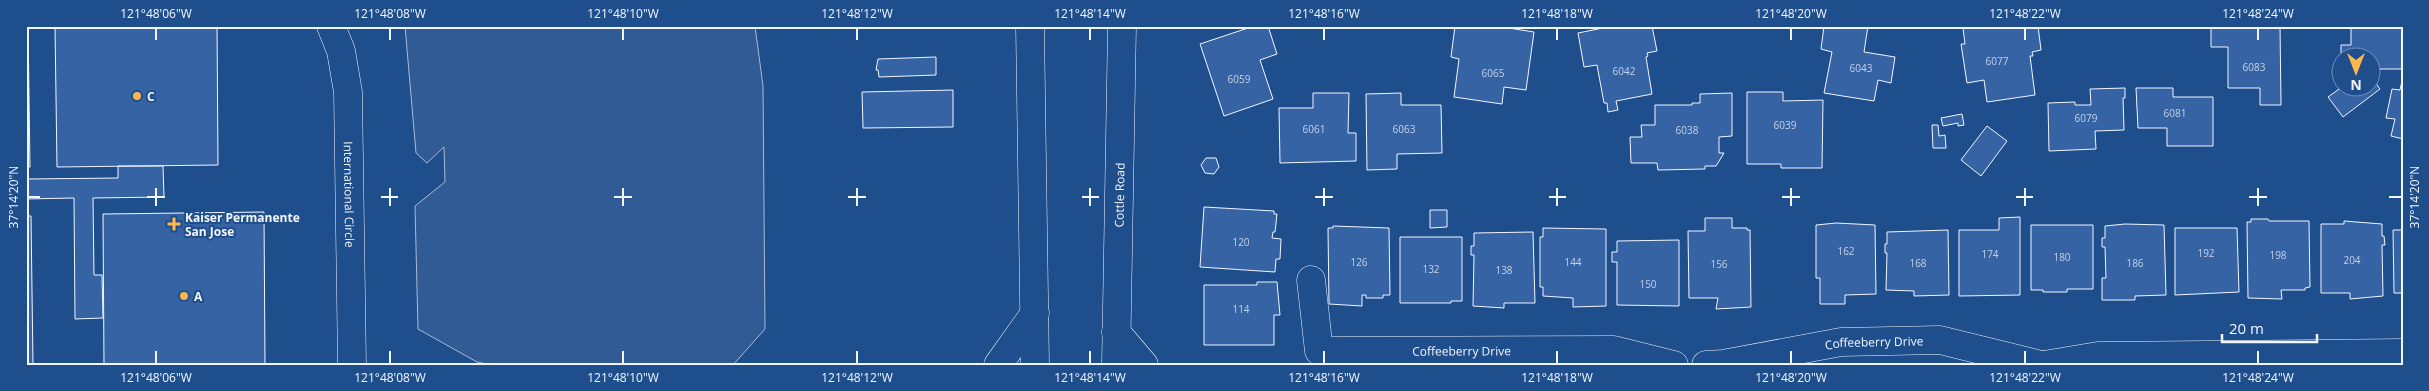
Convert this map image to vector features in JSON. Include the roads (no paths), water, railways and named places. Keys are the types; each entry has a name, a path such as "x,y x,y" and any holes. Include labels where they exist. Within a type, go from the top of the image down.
{"street":[{"name":"International Circle","path":"331,26 341,50 348,92 352,365"},
{"path":"1030,26 1035,365"},
{"name":"Cottle Road","path":"1116,365 1122,26"},
{"name":"Coffeeberry Drive","path":"1311,280 1319,351 1614,350 1674,365"},
{"path":"998,365 1035,313"},
{"path":"1116,332 1144,365"},
{"name":"Coffeeberry Drive","path":"1706,365 1723,364 1841,342 1940,340 2042,365 2098,356 2387,357"}],"place":[{"name":"C","path":"137,96"},
{"name":"Kaiser Permanente San Jose","path":"174,224"},
{"name":"A","path":"184,296"}]}
